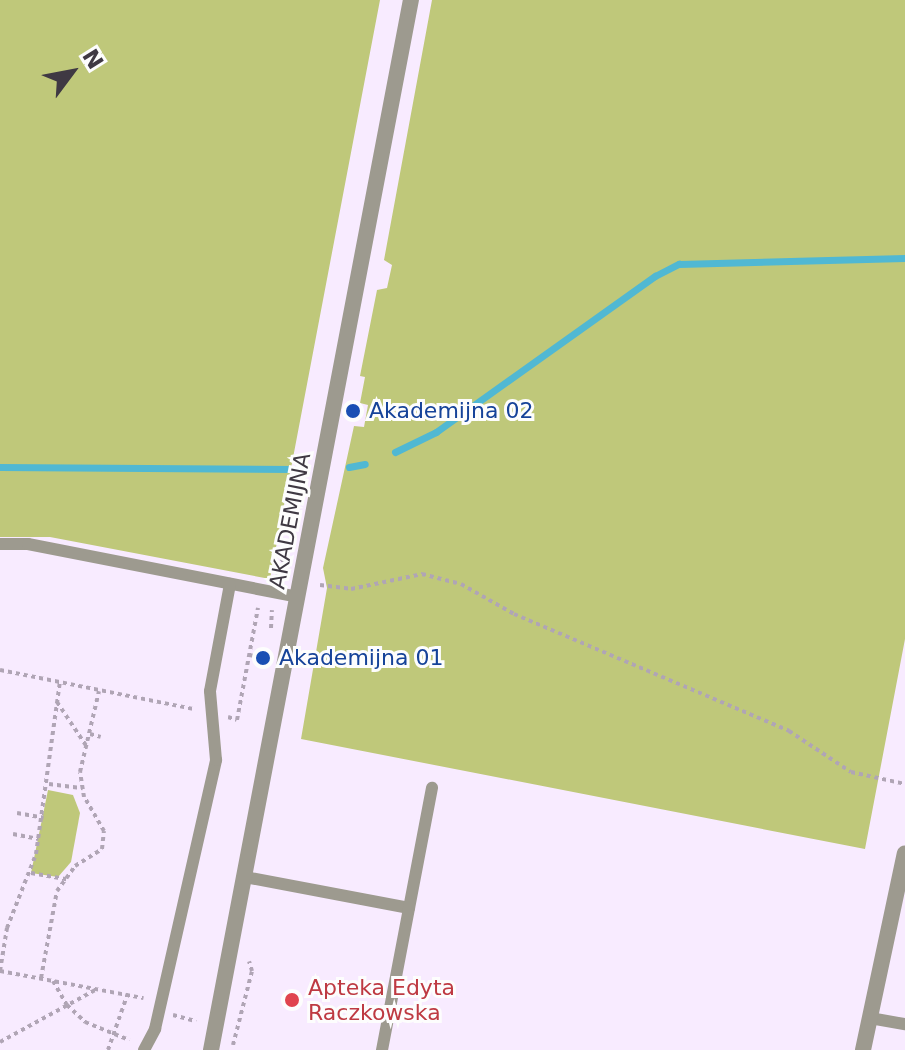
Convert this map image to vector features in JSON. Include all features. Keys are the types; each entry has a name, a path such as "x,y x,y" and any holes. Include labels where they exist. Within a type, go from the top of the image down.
{"street":[{"name":"AKADEMIJNA","path":"211,1050 411,0"},
{"path":"863,1050 905,853"}],"lane":[{"path":"0,544 28,544 298,597"},
{"path":"146,1047 159,1011 216,760 211,711 230,584"},
{"path":"382,1050 432,788"},
{"path":"245,877 409,908"},
{"path":"870,1018 905,1024"}],"path":[{"path":"320,585 351,589 422,574 461,584 514,614 789,731 851,772 905,784"},
{"path":"0,670 211,711 237,720 262,590"},
{"path":"60,682 44,818 31,873 7,928 0,971 128,993 151,1001 159,1011 198,1022 195,1036"},
{"path":"41,978 57,891 66,879 102,849 104,831 83,788 80,772 99,691"},
{"path":"56,701 87,747"},
{"path":"90,734 101,737"},
{"path":"49,784 83,788"},
{"path":"17,813 44,818"},
{"path":"13,834 39,839"},
{"path":"31,873 66,879"},
{"path":"53,981 67,1005 115,1037 146,1047"},
{"path":"0,1042 97,989"},
{"path":"108,1050 128,993"}],"green space":[{"path":"0,0 380,0 270,579 50,537 0,537"},
{"path":"432,0 905,0 905,639 865,849 301,739 327,588 323,568 354,426 364,427 368,405 360,403 365,377 360,376 377,290 387,288 392,265 384,260"},
{"path":"48,790 73,795 80,813 71,862 58,877 31,873"}],"waterway":[{"path":"395,452 436,432 655,276 679,264 905,258"},
{"path":"349,467 365,464"},
{"path":"0,467 293,469"}],"place":[{"name":"Akademijna 02","path":"353,411"},
{"name":"Akademijna 01","path":"263,658"},
{"name":"Apteka Edyta Raczkowska","path":"292,1000"}]}
